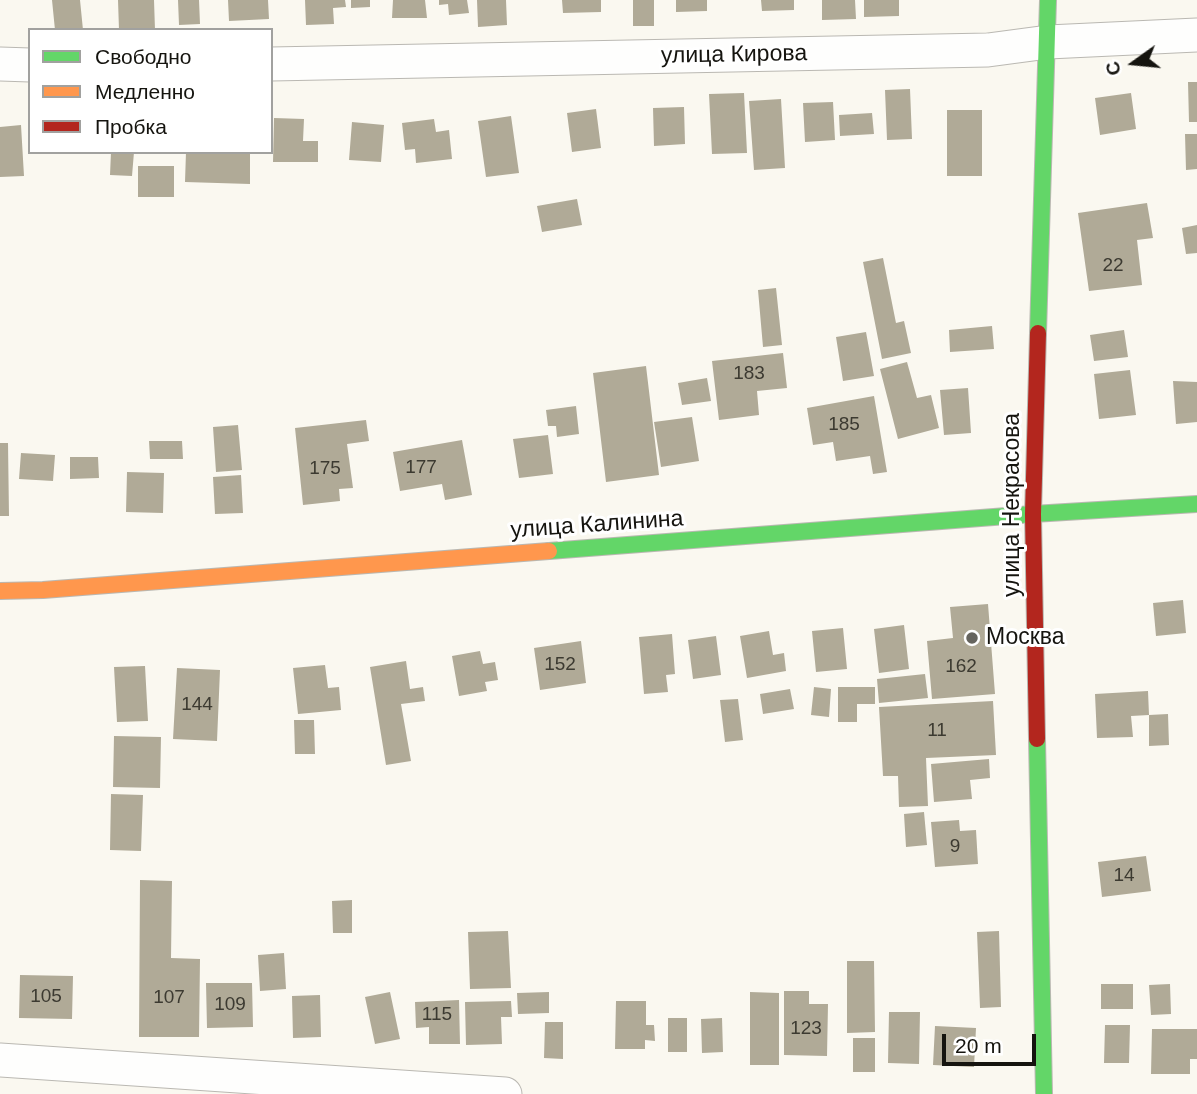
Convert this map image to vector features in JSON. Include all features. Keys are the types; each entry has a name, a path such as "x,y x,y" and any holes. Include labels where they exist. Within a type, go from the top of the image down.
{"street":[{"name":"улица Некрасова","path":"1044,1094 1033,514 1048,0"},
{"name":"улица Кирова","path":"273,64 988,50 1048,42 1197,35"},
{"path":"0,64 28,65"},
{"name":"улица Калинина","path":"0,591 43,590 1033,514 1197,504"},
{"path":"0,1060 505,1094"}],"building":[{"path":"52,0 80,0 83,28 55,28"},
{"path":"118,0 154,0 155,28 119,28"},
{"path":"178,0 199,0 200,24 179,25"},
{"path":"228,0 268,0 269,19 229,21"},
{"path":"305,0 345,0 346,7 333,8 334,24 306,25"},
{"path":"351,0 370,0 370,7 351,8"},
{"path":"393,0 425,0 427,18 392,18"},
{"path":"439,0 467,0 469,13 449,15 448,4 439,5"},
{"path":"477,0 506,0 507,25 478,27"},
{"path":"562,0 601,0 601,12 563,13"},
{"path":"633,0 654,0 654,26 633,26"},
{"path":"676,0 707,0 707,11 676,12"},
{"path":"761,0 794,0 794,10 762,11"},
{"path":"822,0 855,0 856,19 822,20"},
{"path":"864,0 899,0 899,16 864,17"},
{"path":"1188,82 1197,82 1197,122 1189,122"},
{"path":"910,89 912,139 887,140 885,90"},
{"path":"744,93 747,153 712,154 709,94"},
{"path":"1131,93 1136,129 1100,135 1095,98"},
{"path":"781,99 785,168 754,170 749,101"},
{"path":"833,102 835,140 805,142 803,103"},
{"path":"684,107 685,144 654,146 653,108"},
{"path":"596,109 601,148 572,152 567,113"},
{"path":"947,110 982,110 982,176 947,176"},
{"path":"872,113 874,134 840,136 839,115"},
{"path":"511,116 519,173 486,177 478,121"},
{"path":"274,118 304,119 303,141 318,141 318,162 273,162"},
{"path":"434,119 436,132 449,130 452,159 416,163 415,149 405,150 402,123"},
{"path":"352,122 384,125 381,162 349,160"},
{"path":"21,125 24,176 0,177 0,127"},
{"path":"1185,134 1197,134 1197,169 1186,170"},
{"path":"111,154 134,154 132,176 110,175"},
{"path":"186,154 250,154 250,184 185,182"},
{"path":"138,166 174,166 174,197 138,197"},
{"path":"577,199 582,225 542,232 537,206"},
{"path":"1147,203 1153,238 1137,240 1142,285 1089,291 1078,213"},
{"path":"1197,225 1197,253 1186,254 1182,228"},
{"path":"883,258 896,323 904,321 911,353 882,359 863,262"},
{"path":"776,288 782,345 763,347 758,290"},
{"path":"992,326 994,349 950,352 949,330"},
{"path":"1124,330 1128,357 1094,361 1090,335"},
{"path":"866,332 874,376 843,381 836,337"},
{"path":"783,353 787,388 757,391 759,415 719,420 712,361"},
{"path":"907,362 917,398 931,395 939,428 898,439 880,369"},
{"path":"646,366 659,475 606,482 593,373"},
{"path":"1130,370 1136,415 1099,419 1094,374"},
{"path":"707,378 711,401 682,405 678,383"},
{"path":"1173,381 1197,382 1197,422 1176,424"},
{"path":"968,388 971,433 944,435 940,390"},
{"path":"874,396 887,472 873,474 870,456 836,461 833,442 813,445 807,408"},
{"path":"576,406 579,434 557,437 556,426 548,426 546,410"},
{"path":"692,417 699,461 661,467 654,422"},
{"path":"366,420 369,441 347,444 353,488 339,489 340,501 303,505 295,428"},
{"path":"238,425 242,470 216,472 213,427"},
{"path":"548,435 553,474 519,478 513,439"},
{"path":"462,440 472,495 445,500 442,484 400,491 393,452"},
{"path":"149,441 182,441 183,459 150,459"},
{"path":"0,443 8,443 9,516 0,516"},
{"path":"21,453 55,455 53,481 19,479"},
{"path":"70,457 98,457 99,478 70,479"},
{"path":"127,472 164,473 163,513 126,512"},
{"path":"241,475 243,513 215,514 213,477"},
{"path":"1183,600 1186,633 1156,636 1153,603"},
{"path":"988,604 995,694 932,699 927,641 953,638 950,607"},
{"path":"904,625 909,669 879,673 874,629"},
{"path":"843,628 847,669 816,672 812,631"},
{"path":"769,631 773,655 784,653 786,671 747,678 740,636"},
{"path":"672,634 675,674 666,675 668,692 644,694 639,637"},
{"path":"716,636 721,675 693,679 688,640"},
{"path":"581,641 586,683 540,690 534,648"},
{"path":"480,651 483,664 495,662 498,680 485,682 487,691 459,696 452,656"},
{"path":"406,661 410,689 423,687 425,701 401,704 411,761 386,765 370,667"},
{"path":"325,665 328,688 339,687 341,710 298,714 293,668"},
{"path":"145,666 148,721 117,722 114,667"},
{"path":"177,668 220,670 217,741 173,739"},
{"path":"925,674 928,698 879,703 877,679"},
{"path":"814,687 831,689 829,717 811,715"},
{"path":"838,687 875,687 875,704 857,704 857,722 838,722"},
{"path":"790,689 794,709 763,714 760,694"},
{"path":"1148,691 1149,715 1131,716 1133,737 1097,738 1095,694"},
{"path":"738,699 743,740 725,742 720,700"},
{"path":"993,701 996,755 926,758 928,806 899,807 898,776 883,776 879,707"},
{"path":"1168,714 1169,745 1149,746 1149,715"},
{"path":"294,720 314,720 315,754 295,754"},
{"path":"114,736 161,737 160,788 113,787"},
{"path":"989,759 990,778 970,780 972,799 934,802 931,764"},
{"path":"111,794 143,795 141,851 110,850"},
{"path":"924,812 927,845 906,847 904,814"},
{"path":"959,820 960,831 976,830 978,864 935,867 931,822"},
{"path":"1146,856 1151,891 1102,897 1098,862"},
{"path":"140,880 172,881 171,958 200,959 199,1037 139,1037"},
{"path":"352,900 352,933 333,933 332,901"},
{"path":"508,931 511,988 470,989 468,932"},
{"path":"999,931 1001,1007 980,1008 977,932"},
{"path":"284,953 286,989 260,991 258,955"},
{"path":"847,961 874,961 875,1032 847,1033"},
{"path":"20,975 73,976 72,1019 19,1018"},
{"path":"206,983 252,983 253,1027 207,1028"},
{"path":"1101,984 1133,984 1133,1009 1101,1009"},
{"path":"1170,984 1171,1014 1151,1015 1149,985"},
{"path":"784,991 809,991 809,1004 828,1004 827,1056 784,1055"},
{"path":"390,992 400,1039 375,1044 365,997"},
{"path":"549,992 549,1013 518,1014 517,993"},
{"path":"750,992 779,993 779,1065 750,1065"},
{"path":"320,995 321,1037 293,1038 292,996"},
{"path":"459,1000 460,1044 429,1044 429,1027 416,1028 415,1002"},
{"path":"511,1001 512,1017 501,1017 502,1044 466,1045 465,1002"},
{"path":"616,1001 646,1001 646,1025 654,1025 655,1041 645,1040 645,1049 615,1049"},
{"path":"889,1012 920,1012 919,1064 888,1063"},
{"path":"668,1018 687,1018 687,1052 668,1052"},
{"path":"722,1018 723,1052 702,1053 701,1019"},
{"path":"545,1022 563,1022 563,1059 544,1058"},
{"path":"1105,1025 1130,1025 1129,1063 1104,1063"},
{"path":"935,1026 976,1028 974,1067 933,1065"},
{"path":"1152,1029 1197,1029 1197,1059 1190,1059 1190,1074 1151,1074"},
{"path":"853,1038 875,1038 875,1072 853,1072"}],"traffic: fast":[{"path":"1038,333 1048,0"},
{"path":"549,551 1197,504"},
{"path":"1037,739 1044,1094"}],"traffic: slow":[{"path":"0,591 43,590 549,551"}],"traffic: jam":[{"path":"1037,739 1033,514 1038,333"}],"place":[{"name":"Москва","path":"972,638"}]}
